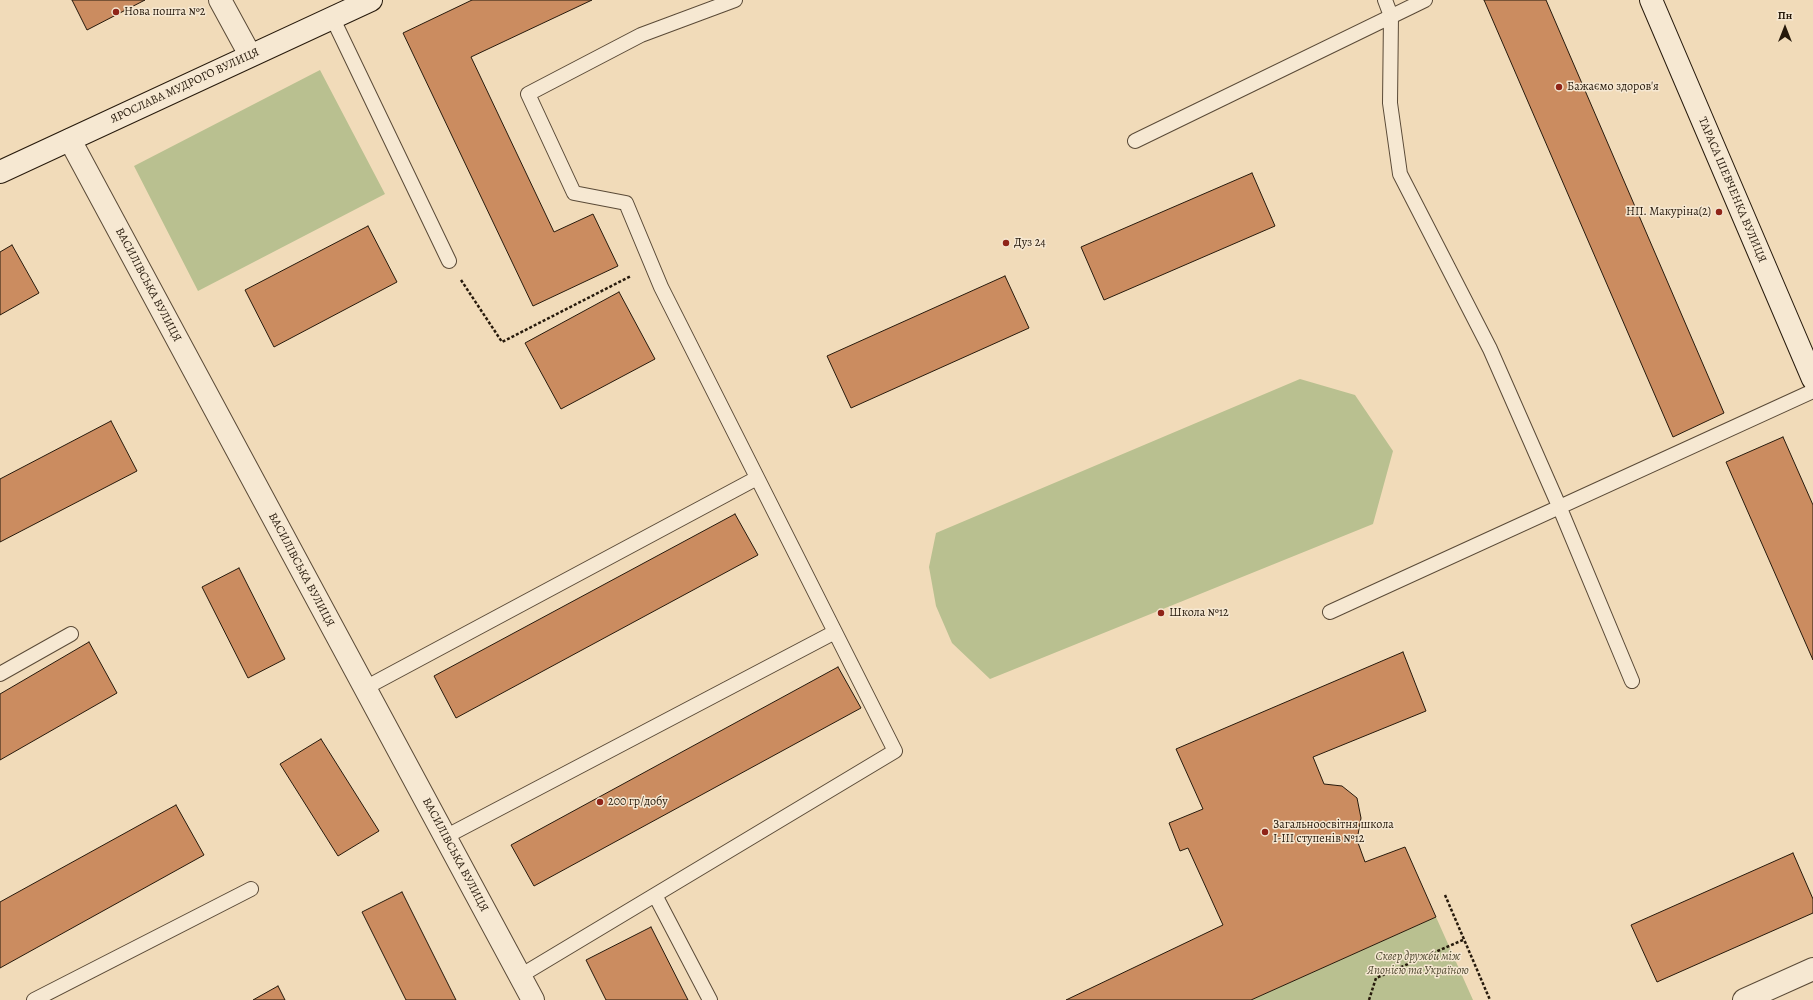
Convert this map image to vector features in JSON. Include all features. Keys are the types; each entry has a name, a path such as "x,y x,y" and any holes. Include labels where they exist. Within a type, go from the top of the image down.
{"street":[{"path":"220,0 250,55"},
{"name":"ЯРОСЛАВА МУДРОГО ВУЛИЦЯ","path":"0,172 371,0"},
{"name":"ТАРАСА ШЕВЧЕНКА ВУЛИЦЯ","path":"1651,0 1813,379"},
{"name":"ВАСИЛІВСЬКА ВУЛИЦЯ","path":"70,140 533,1000"},
{"path":"1744,1000 1813,969"}],"lane":[{"path":"520,976 895,751 651,266 626,202 574,193 528,94 641,35 736,0"},
{"path":"1385,0 1391,16 1390,103 1400,174 1490,349 1559,506 1632,681"},
{"path":"1135,141 1425,0"},
{"path":"332,17 449,261"},
{"path":"1330,612 1813,391"},
{"path":"365,688 757,478"},
{"path":"445,837 835,632"},
{"path":"0,674 71,634"},
{"path":"34,1000 250,889"},
{"path":"655,895 710,1000"}],"path":[{"path":"449,261 502,342 651,266"},
{"path":"1445,895 1490,1000"},
{"path":"1369,1000 1376,978 1464,940"}],"green space":[{"path":"320,70 385,194 198,291 134,166"},
{"path":"1300,379 1355,395 1393,451 1373,524 990,679 952,643 936,606 929,567 936,533"},
{"name":"Сквер дружби між Японією та Україною","path":"1436,917 1473,1000 1251,1000"}],"building":[{"path":"72,0 145,0 87,30"},
{"path":"472,0 592,0 471,57 554,232 593,214 618,266 533,306 403,33"},
{"path":"1484,0 1546,0 1724,413 1673,437"},
{"path":"1252,173 1275,226 1104,300 1081,247"},
{"path":"368,226 397,282 274,347 245,290"},
{"path":"12,245 39,293 0,315 0,252"},
{"path":"1005,276 1029,328 851,408 827,356"},
{"path":"619,292 655,359 561,409 525,343"},
{"path":"111,421 137,471 0,542 0,479"},
{"path":"1783,437 1813,505 1813,660 1726,462"},
{"path":"735,514 758,555 456,718 434,676"},
{"path":"239,568 285,659 248,678 202,587"},
{"path":"89,642 117,693 0,760 0,694"},
{"name":"Загальноосвітня школа І-ІІІ ступенів №12","path":"1403,652 1426,711 1313,757 1324,784 1342,786 1357,798 1361,818 1357,840 1365,862 1405,847 1436,917 1251,1000 1066,1000 1223,925 1188,848 1180,851 1169,823 1203,809 1176,749"},
{"path":"838,667 861,708 534,886 511,845"},
{"path":"321,739 379,831 338,856 280,764"},
{"path":"176,805 204,855 0,968 0,902"},
{"path":"1793,853 1813,899 1813,913 1657,982 1631,925"},
{"path":"402,892 456,1000 406,1000 362,912"},
{"path":"651,927 688,1000 606,1000 586,960"},
{"path":"278,986 285,1000 253,1000"}],"place":[{"name":"Нова пошта №2","path":"116,12"},
{"name":"Бажаємо здоров'я","path":"1559,87"},
{"name":"НП. Макуріна(2)","path":"1719,212"},
{"name":"Дуз 24","path":"1006,243"},
{"name":"Школа №12","path":"1161,613"},
{"name":"200 гр/добу","path":"600,802"},
{"name":"Загальноосвітня школа І-ІІІ ступенів №12","path":"1265,832"}]}
